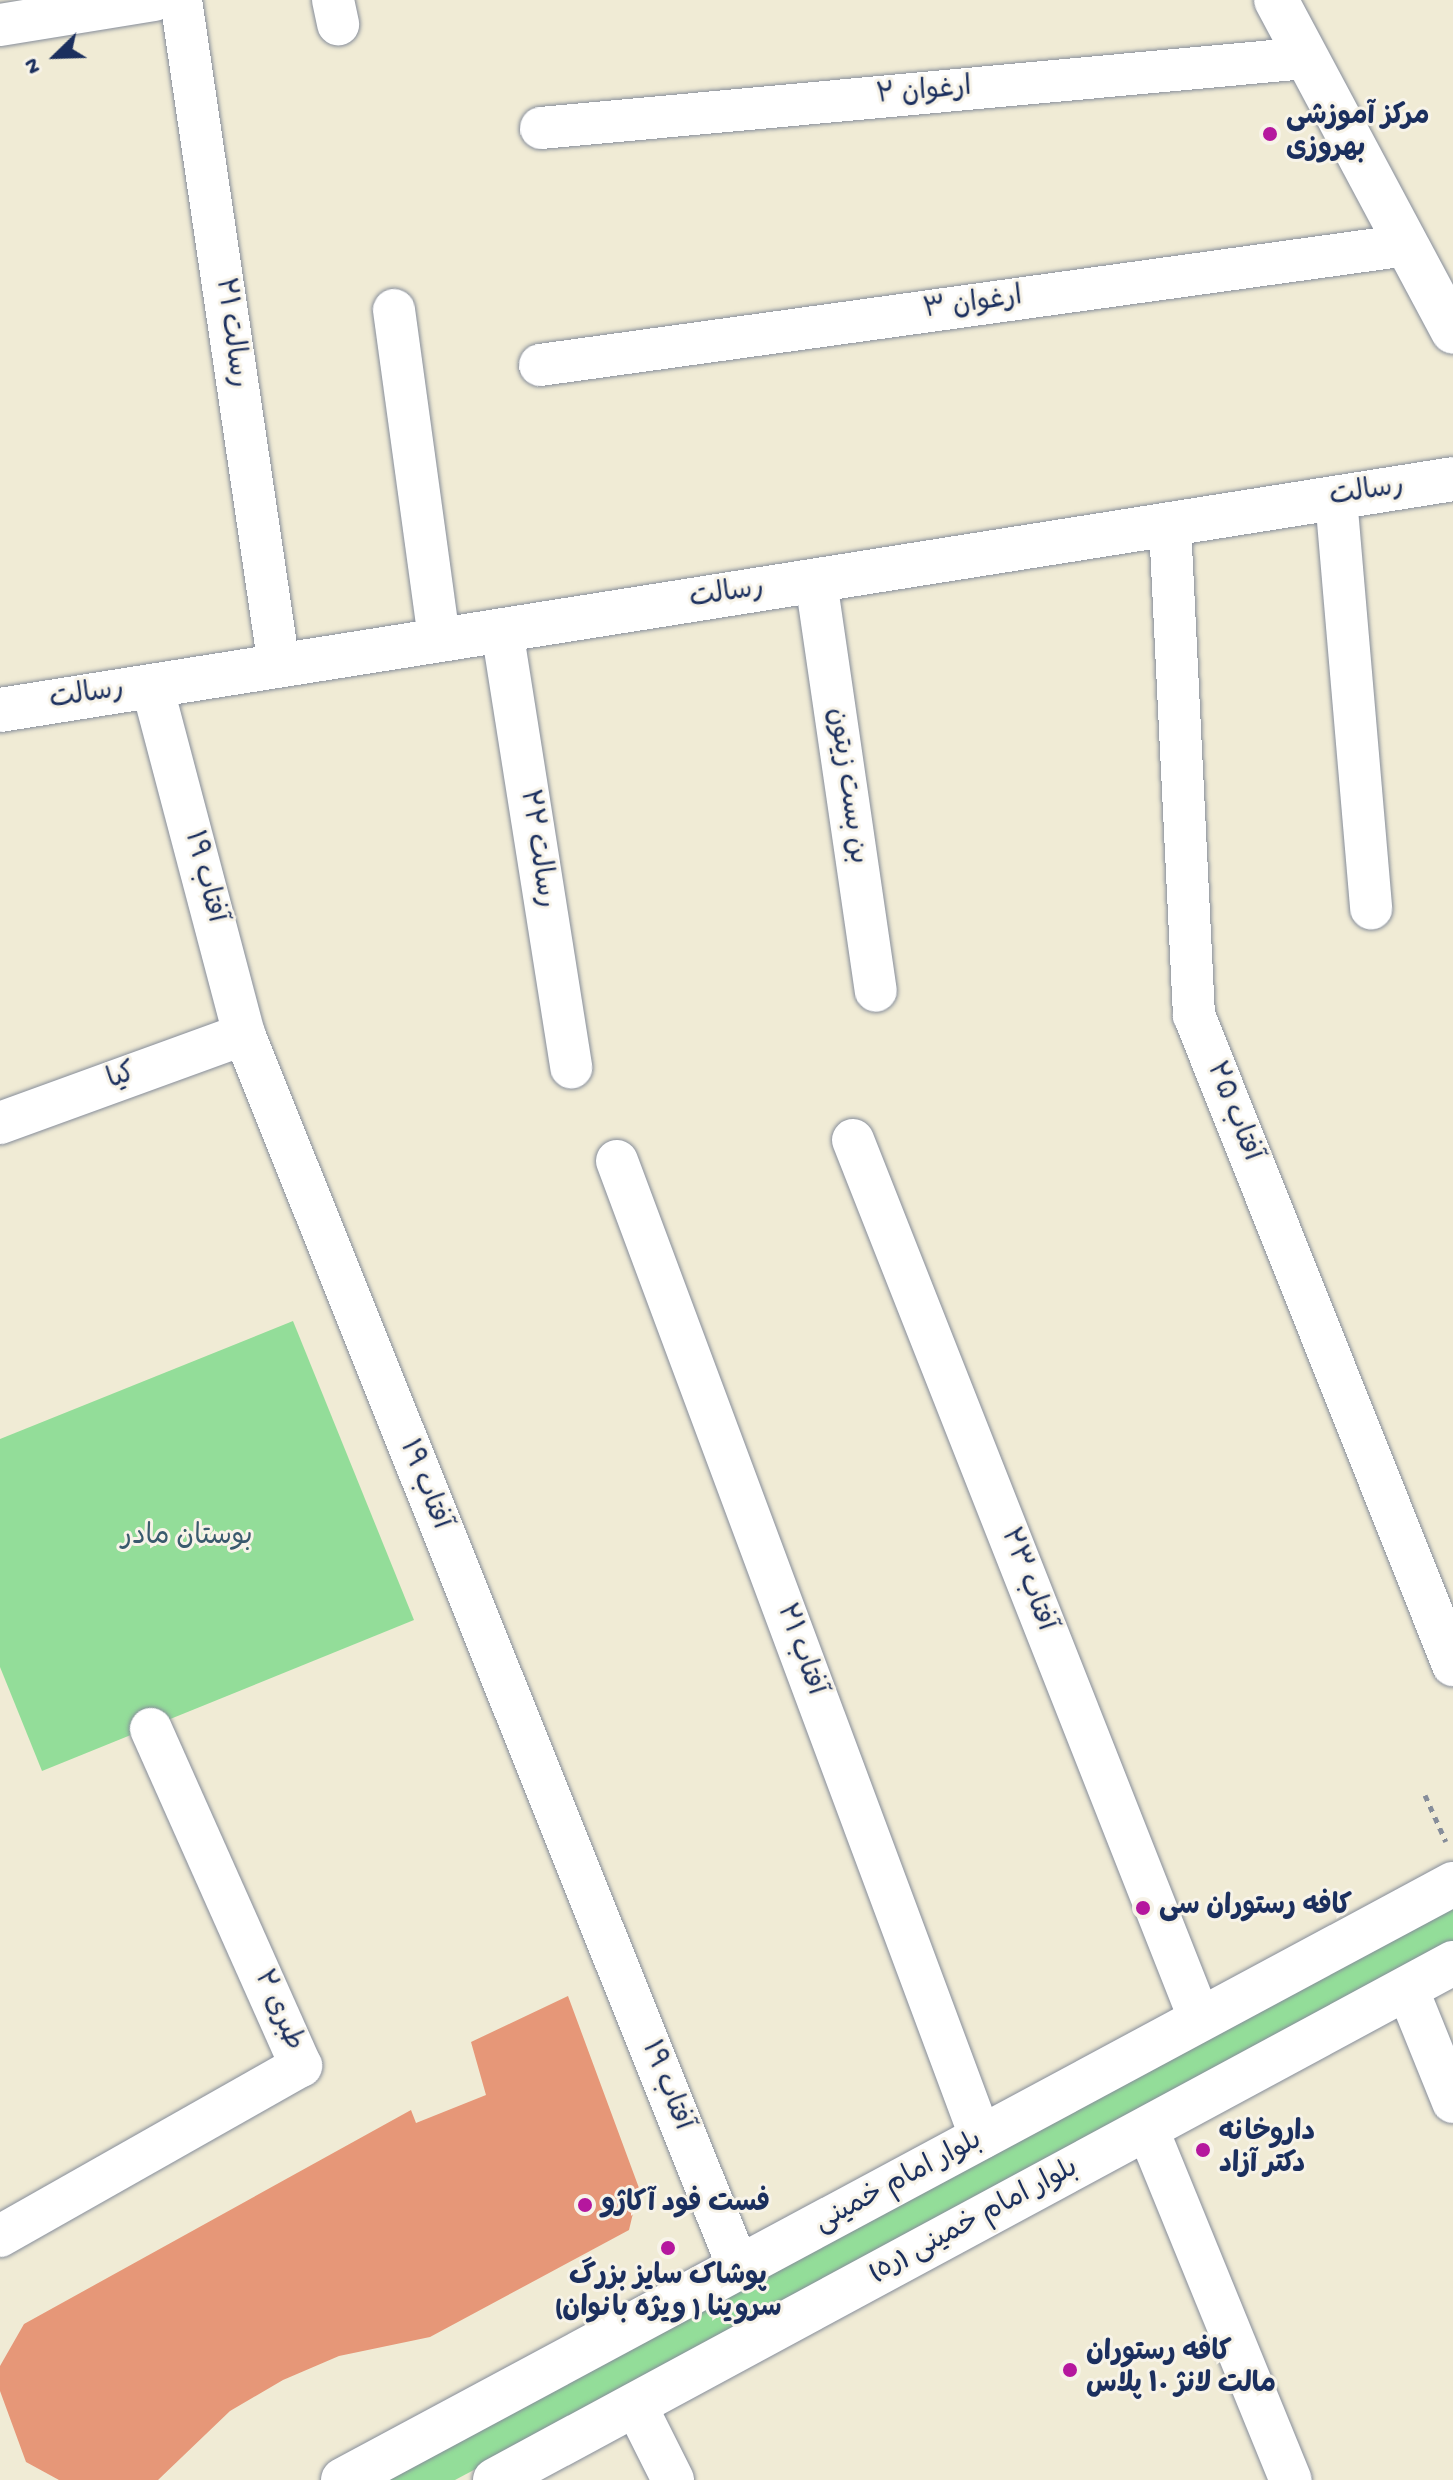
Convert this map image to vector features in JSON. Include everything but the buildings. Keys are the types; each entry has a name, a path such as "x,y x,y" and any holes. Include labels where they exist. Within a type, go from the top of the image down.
{"main road":[{"path":"1276,0 1453,332"},
{"name":"رسالت","path":"0,710 1453,479"},
{"name":"بلوار امام خمینی","path":"343,2480 1200,2020 1450,1864"},
{"name":"بلوار امام خمینی (ره)","path":"495,2480 1453,1963"}],"street":[{"path":"0,25 154,0"},
{"name":"رسالت ۲۱","path":"181,0 279,666"},
{"name":"ارغوان ۲","path":"541,128 1306,58"},
{"name":"ارغوان ۳","path":"540,365 1407,245"},
{"path":"394,310 439,640"},
{"path":"1336,498 1371,909"},
{"name":"آفتاب ۲۵","path":"1170,525 1194,1015 1453,1665"},
{"name":"بن بست زیتون","path":"816,581 876,991"},
{"name":"رسالت ۲۲","path":"502,630 571,1068"},
{"name":"آفتاب ۱۹","path":"152,686 244,1034 739,2269"},
{"name":"کیا","path":"0,1123 244,1034"},
{"name":"آفتاب ۲۳","path":"853,1140 1200,2020"},
{"name":"آفتاب ۲۱","path":"617,1161 981,2138"},
{"name":"طبری ۲","path":"0,2236 301,2066 151,1729"},
{"path":"1407,1988 1453,2102"},
{"path":"1147,2128 1291,2480"},
{"path":"635,2404 673,2480"}],"path":[{"path":"1425,1795 1450,1864"}],"green space":[{"name":"بوستان مادر","path":"293,1321 414,1620 42,1771 0,1667 0,1439"},
{"path":"1453,1905 1453,1944 672,2365 455,2480 384,2480"}],"place":[{"name":"مرکز آموزشی بهروزی","path":"1270,134"},
{"name":"کافه رستوران سی","path":"1143,1908"},
{"name":"داروخانه دکتر آزاد","path":"1203,2150"},
{"name":"فست فود آکاژو","path":"585,2205"},
{"name":"پوشاک سایز بزرگ سروینا ( ویژه بانوان)","path":"668,2248"},
{"name":"کافه رستوران مالت لانژ ۱۰ پلاس","path":"1070,2370"}]}
